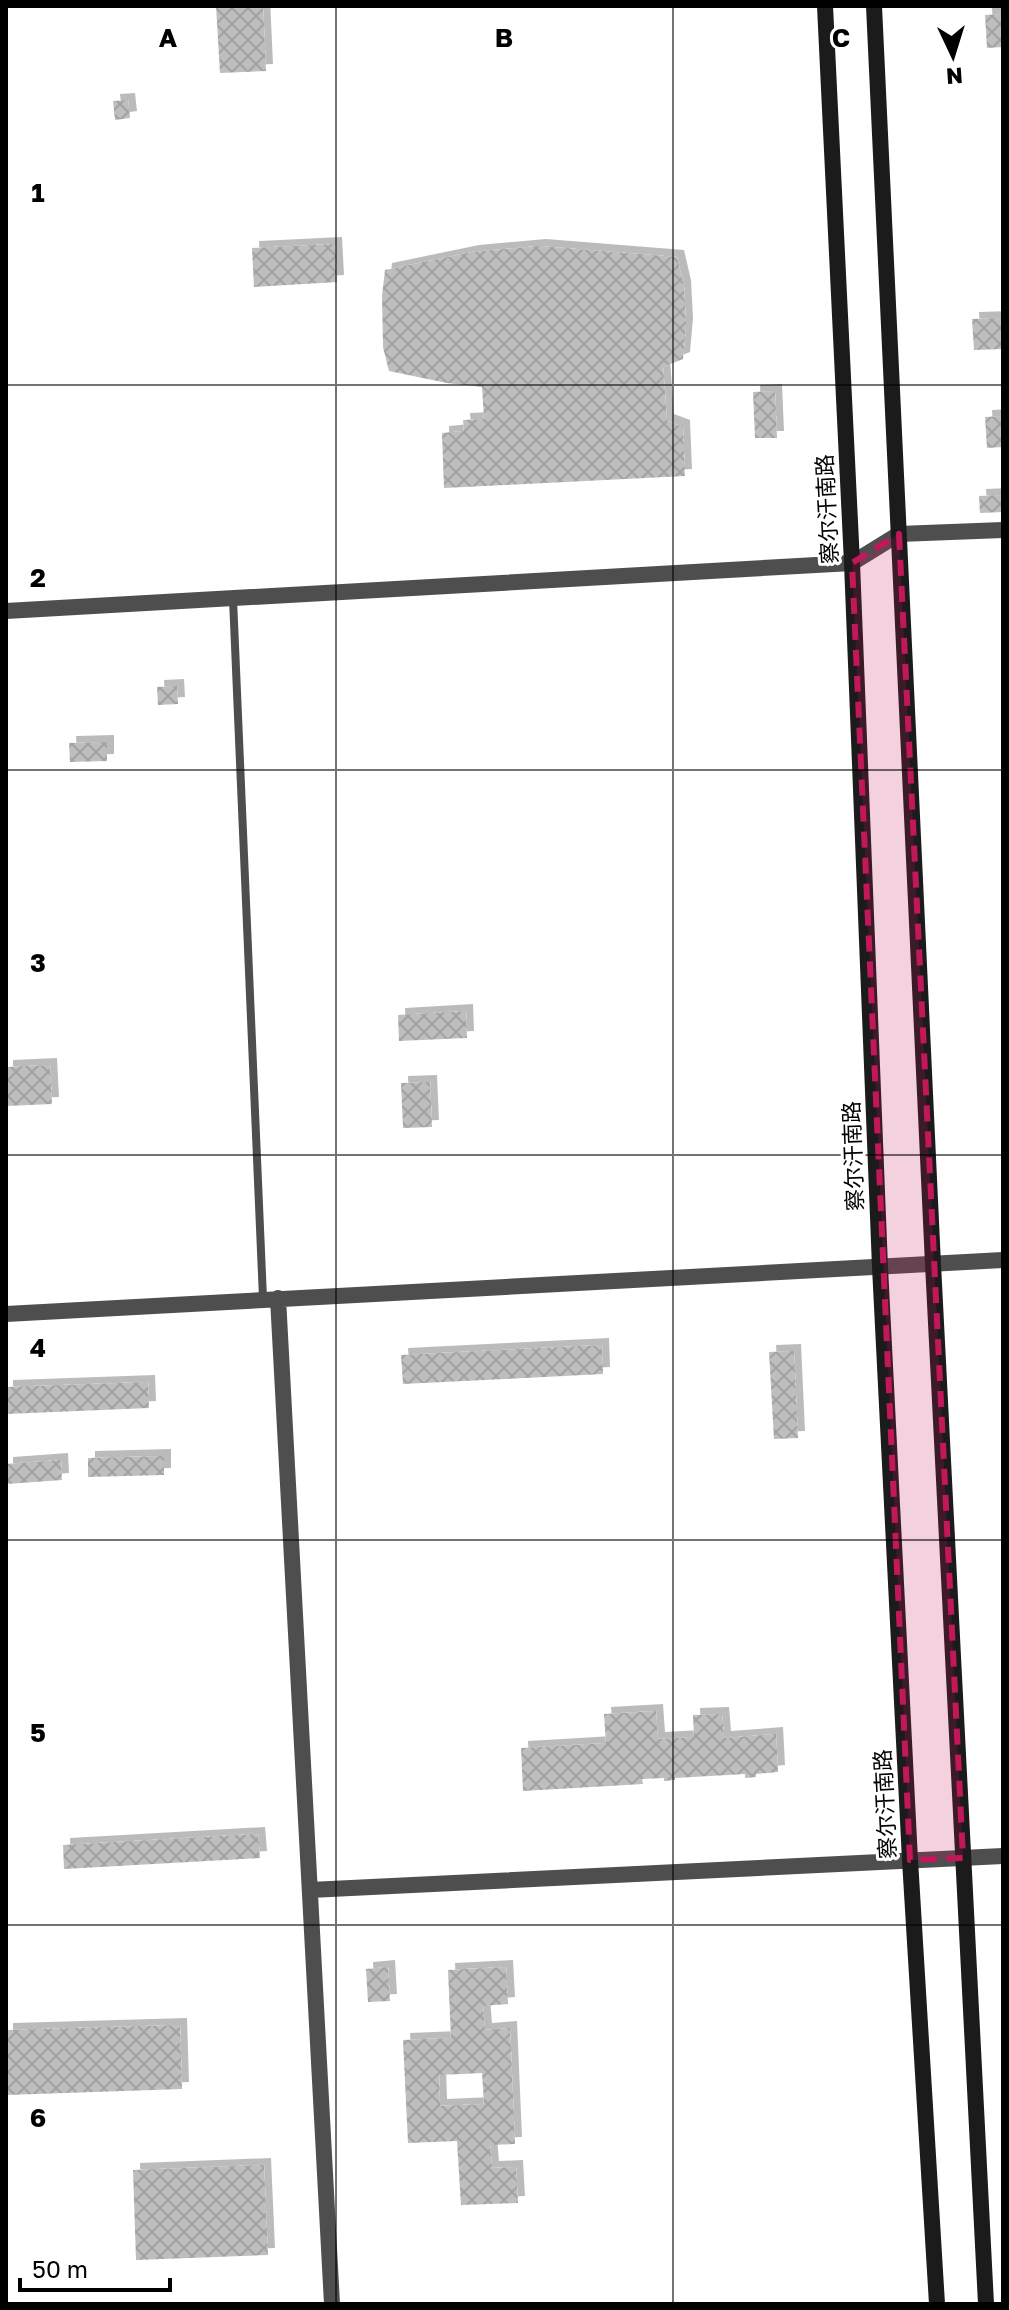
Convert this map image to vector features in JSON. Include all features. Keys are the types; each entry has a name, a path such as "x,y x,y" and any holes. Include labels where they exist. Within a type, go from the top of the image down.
{"main road":[{"name":"察尔汗南路","path":"825,6 852,563 880,1267 910,1860 937,2304"},
{"path":"874,6 986,2304"}],"street":[{"path":"6,611 852,563 899,534 1003,530"},
{"path":"6,1314 1003,1260"},
{"path":"270,1298 310,1890 332,2304"},
{"path":"310,1890 1003,1856"}],"lane":[{"path":"233,599 270,1298"}],"highlighted area":[{"path":"899,534 963,1858 910,1860 852,563"}],"building":[{"path":"216,6 263,6 266,71 220,73"},
{"path":"1003,14 1003,47 987,48 985,15"},
{"path":"128,100 130,118 115,120 113,101"},
{"path":"335,244 337,282 254,287 252,248"},
{"path":"539,246 677,257 684,287 686,325 683,359 663,367 667,421 683,427 685,476 444,488 442,433 464,431 463,420 484,419 482,387 389,371 383,347 385,270 472,252"},
{"path":"1003,318 1003,349 974,350 972,319"},
{"path":"775,391 777,438 755,438 753,392"},
{"path":"1003,416 1003,447 987,448 985,417"},
{"path":"1002,495 1003,512 980,513 979,496"},
{"path":"177,686 178,704 158,705 157,687"},
{"path":"107,742 107,761 70,762 69,743"},
{"path":"466,1011 467,1038 399,1041 398,1015"},
{"path":"50,1065 52,1104 6,1106 6,1067"},
{"path":"430,1082 432,1127 403,1128 401,1083"},
{"path":"602,1345 603,1374 403,1384 401,1355"},
{"path":"794,1351 798,1438 774,1439 769,1352"},
{"path":"148,1382 149,1408 6,1414 6,1387"},
{"path":"164,1456 164,1475 88,1477 88,1458"},
{"path":"61,1460 62,1480 6,1484 6,1464"},
{"path":"656,1711 658,1739 694,1737 693,1715 722,1714 724,1738 776,1734 778,1772 745,1778 745,1774 664,1781 664,1778 642,1779 643,1784 523,1791 521,1748 606,1743 604,1714"},
{"path":"258,1834 260,1858 64,1869 63,1845"},
{"path":"388,1967 390,2001 368,2002 366,1969"},
{"path":"506,1967 508,2004 483,2006 485,2030 510,2028 515,2144 490,2145 492,2168 516,2167 518,2203 461,2205 457,2141 408,2143 403,2040 451,2038 448,1970","holes":["482,2073 484,2104 440,2106 439,2075"]},
{"path":"180,2025 182,2089 6,2095 6,2030"},
{"path":"264,2165 268,2255 136,2260 133,2170"}]}
